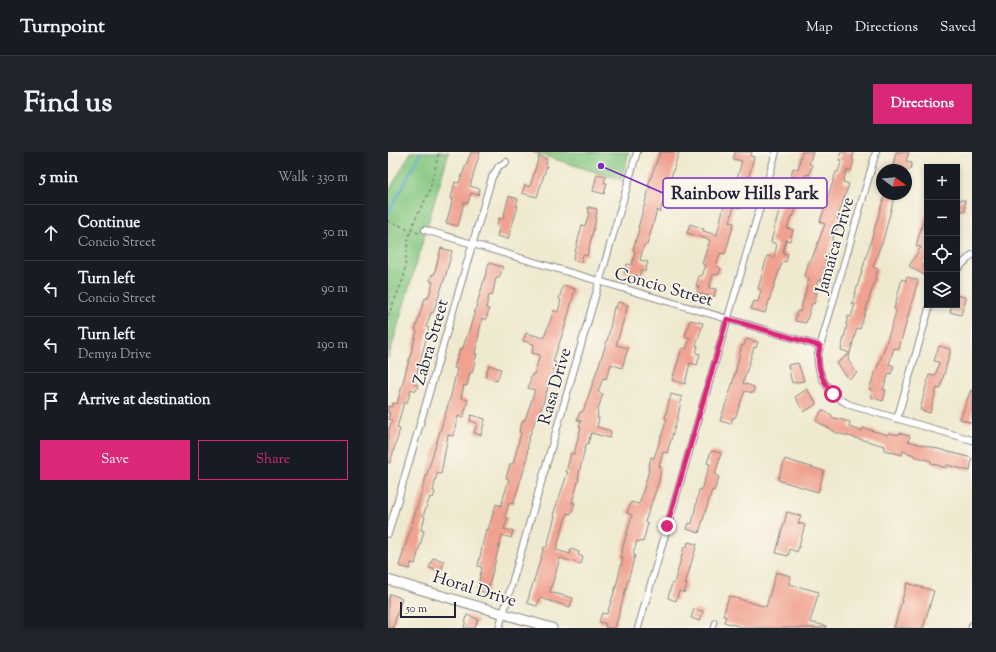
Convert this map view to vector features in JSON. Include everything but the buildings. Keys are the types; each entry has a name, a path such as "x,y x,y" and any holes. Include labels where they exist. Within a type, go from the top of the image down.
{"street":[{"name":"Rasa Drive","path":"499,628 637,152"},
{"path":"638,628 776,152"},
{"name":"Jamaica Drive","path":"820,346 876,152"},
{"name":"Zabra Street","path":"388,534 492,177 499,166 506,162"},
{"name":"Concio Street","path":"425,230 820,346"},
{"path":"960,266 972,255"},
{"path":"897,419 929,308"},
{"path":"820,346 817,360 818,368 826,387 833,394 850,405 972,440"},
{"name":"Horal Drive","path":"388,580 552,628"}],"lane":[{"path":"713,628 715,621"},
{"path":"970,628 972,623"}],"path":[{"path":"388,316 402,282 406,247 417,215 429,193 439,152"},
{"path":"388,221 419,235 425,230"}],"green space":[{"path":"411,152 449,152 388,359 388,193"},
{"path":"532,152 629,152 621,180"}],"waterway":[{"path":"388,214 421,152"}],"place":[{"name":"Rainbow Hills Park","path":"601,166"}],"route":[{"path":"667,526 727,319 820,346 817,360 818,368 826,387 833,394"}]}
